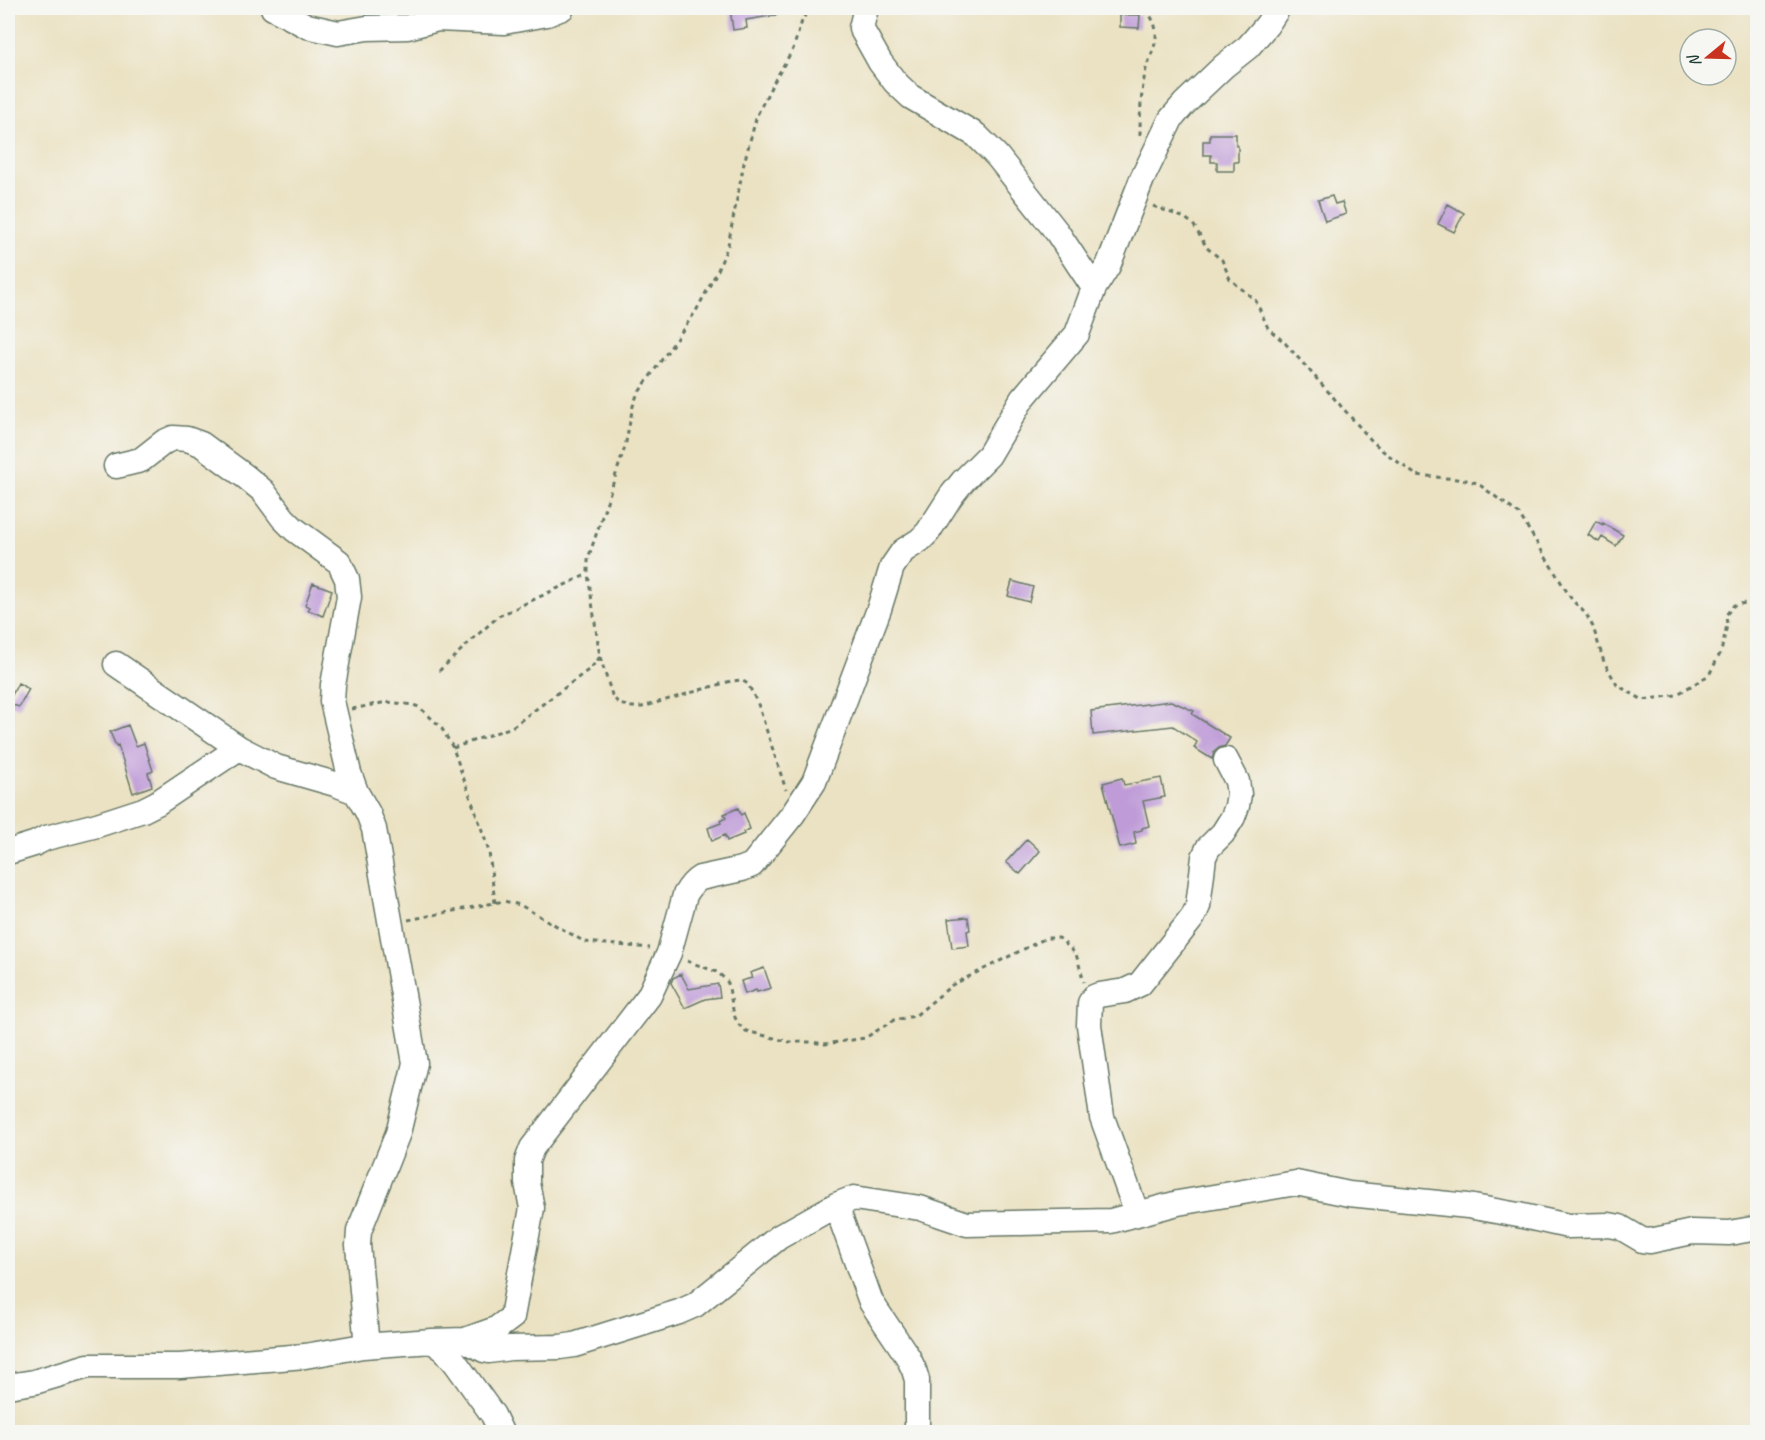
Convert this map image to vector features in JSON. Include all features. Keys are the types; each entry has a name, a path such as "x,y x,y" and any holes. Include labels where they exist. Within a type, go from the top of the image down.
{"street":[{"path":"273,8 308,26 338,33 367,28 408,27 438,19 504,22 547,14 562,8"},
{"path":"866,8 861,28 880,62 895,82 911,97 976,135 997,156 1057,232 1094,288"},
{"path":"510,1348 512,1317 532,1208 526,1171 532,1148 649,996 669,952 685,895 695,880 752,865 794,814 814,782 892,567 903,551 928,532 951,496 996,446 1022,399 1077,334 1094,288 1108,267 1142,179 1172,119 1192,96 1248,47 1278,8"},
{"path":"116,466 141,460 164,442 173,438 188,439 201,444 246,477 263,492 294,529 339,562 347,579 349,597 332,700 349,772 374,829 415,1063 398,1133 359,1231 358,1245 366,1336 363,1346"},
{"path":"116,664 239,748 276,767 356,792"},
{"path":"8,852 46,838 89,828 143,810 239,748"},
{"path":"1137,1214 1102,1117 1089,1025 1090,1003 1094,997 1125,991 1140,984 1193,917 1198,906 1204,857 1208,848 1223,833 1237,806 1239,794 1237,781 1227,760"},
{"path":"465,1340 489,1351 510,1348 560,1347 574,1345 679,1312 694,1305 780,1237 836,1205 854,1198 920,1208 967,1224 1111,1221 1178,1203 1296,1183 1348,1194 1468,1206 1568,1226 1609,1225 1620,1227 1642,1240 1692,1232 1729,1233 1758,1228"},
{"path":"836,1205 871,1302 908,1357 914,1370 917,1380 918,1432"},
{"path":"8,1386 34,1382 88,1366 180,1366 305,1356 363,1346 465,1340 496,1329 512,1317"},
{"path":"432,1341 445,1350 455,1362 493,1415 501,1432"}],"path":[{"path":"794,814 758,704 748,684 741,680 730,681 642,707 619,704 612,695 600,657 588,574 591,549 625,447 633,406 637,396 696,310 718,270 728,245 744,163 757,115 793,49 809,8"},
{"path":"1140,144 1140,101 1156,36 1155,24 1146,8"},
{"path":"1134,200 1185,218 1193,224 1207,248 1222,260 1230,279 1256,301 1268,328 1285,342 1383,451 1416,475 1477,483 1519,514 1572,600 1586,614 1593,627 1604,662 1617,685 1643,700 1676,695 1709,675 1721,652 1727,624 1726,615 1734,605 1758,601"},
{"path":"439,671 500,616 588,574"},
{"path":"453,748 512,727 591,668 600,657"},
{"path":"334,713 387,702 419,707 436,721 453,748 487,846 495,903"},
{"path":"388,917 411,919 504,901 520,904 585,942 669,952 717,972 728,983 738,1024 746,1031 790,1042 825,1044 865,1038 894,1020 915,1016 952,985 1046,938 1059,938 1076,954 1083,981 1094,997"}],"building":[{"path":"730,8 777,8 777,15 746,20 747,28 733,30"},
{"path":"1120,15 1140,15 1139,28 1120,27"},
{"path":"1210,134 1236,134 1238,162 1234,162 1234,171 1217,171 1217,162 1211,162 1211,155 1203,155 1203,141 1210,141"},
{"path":"1332,196 1335,204 1342,202 1346,214 1325,221 1318,200"},
{"path":"1448,204 1464,213 1454,232 1438,224"},
{"path":"1596,521 1623,535 1616,546 1602,537 1599,542 1588,535"},
{"path":"1012,581 1033,587 1029,602 1008,596"},
{"path":"313,583 332,590 323,616 308,610 310,607 305,605"},
{"path":"18,683 29,689 19,707 8,703"},
{"path":"1171,701 1194,711 1192,714 1230,738 1225,746 1214,752 1212,759 1194,748 1197,742 1173,726 1093,735 1091,711"},
{"path":"128,725 136,746 144,743 153,771 148,773 152,786 133,793 118,745 116,746 110,732"},
{"path":"1122,778 1124,785 1161,778 1165,797 1143,801 1149,826 1134,832 1136,844 1120,848 1103,783"},
{"path":"738,808 741,815 744,813 750,829 727,841 725,835 712,841 708,828 721,823 720,821 726,818 724,814"},
{"path":"1027,839 1040,851 1020,874 1006,862"},
{"path":"968,917 969,946 952,948 948,919"},
{"path":"764,968 771,988 745,994 741,981 752,978 750,973"},
{"path":"681,974 689,989 718,984 720,997 705,999 685,1008 671,983 673,978"}]}
